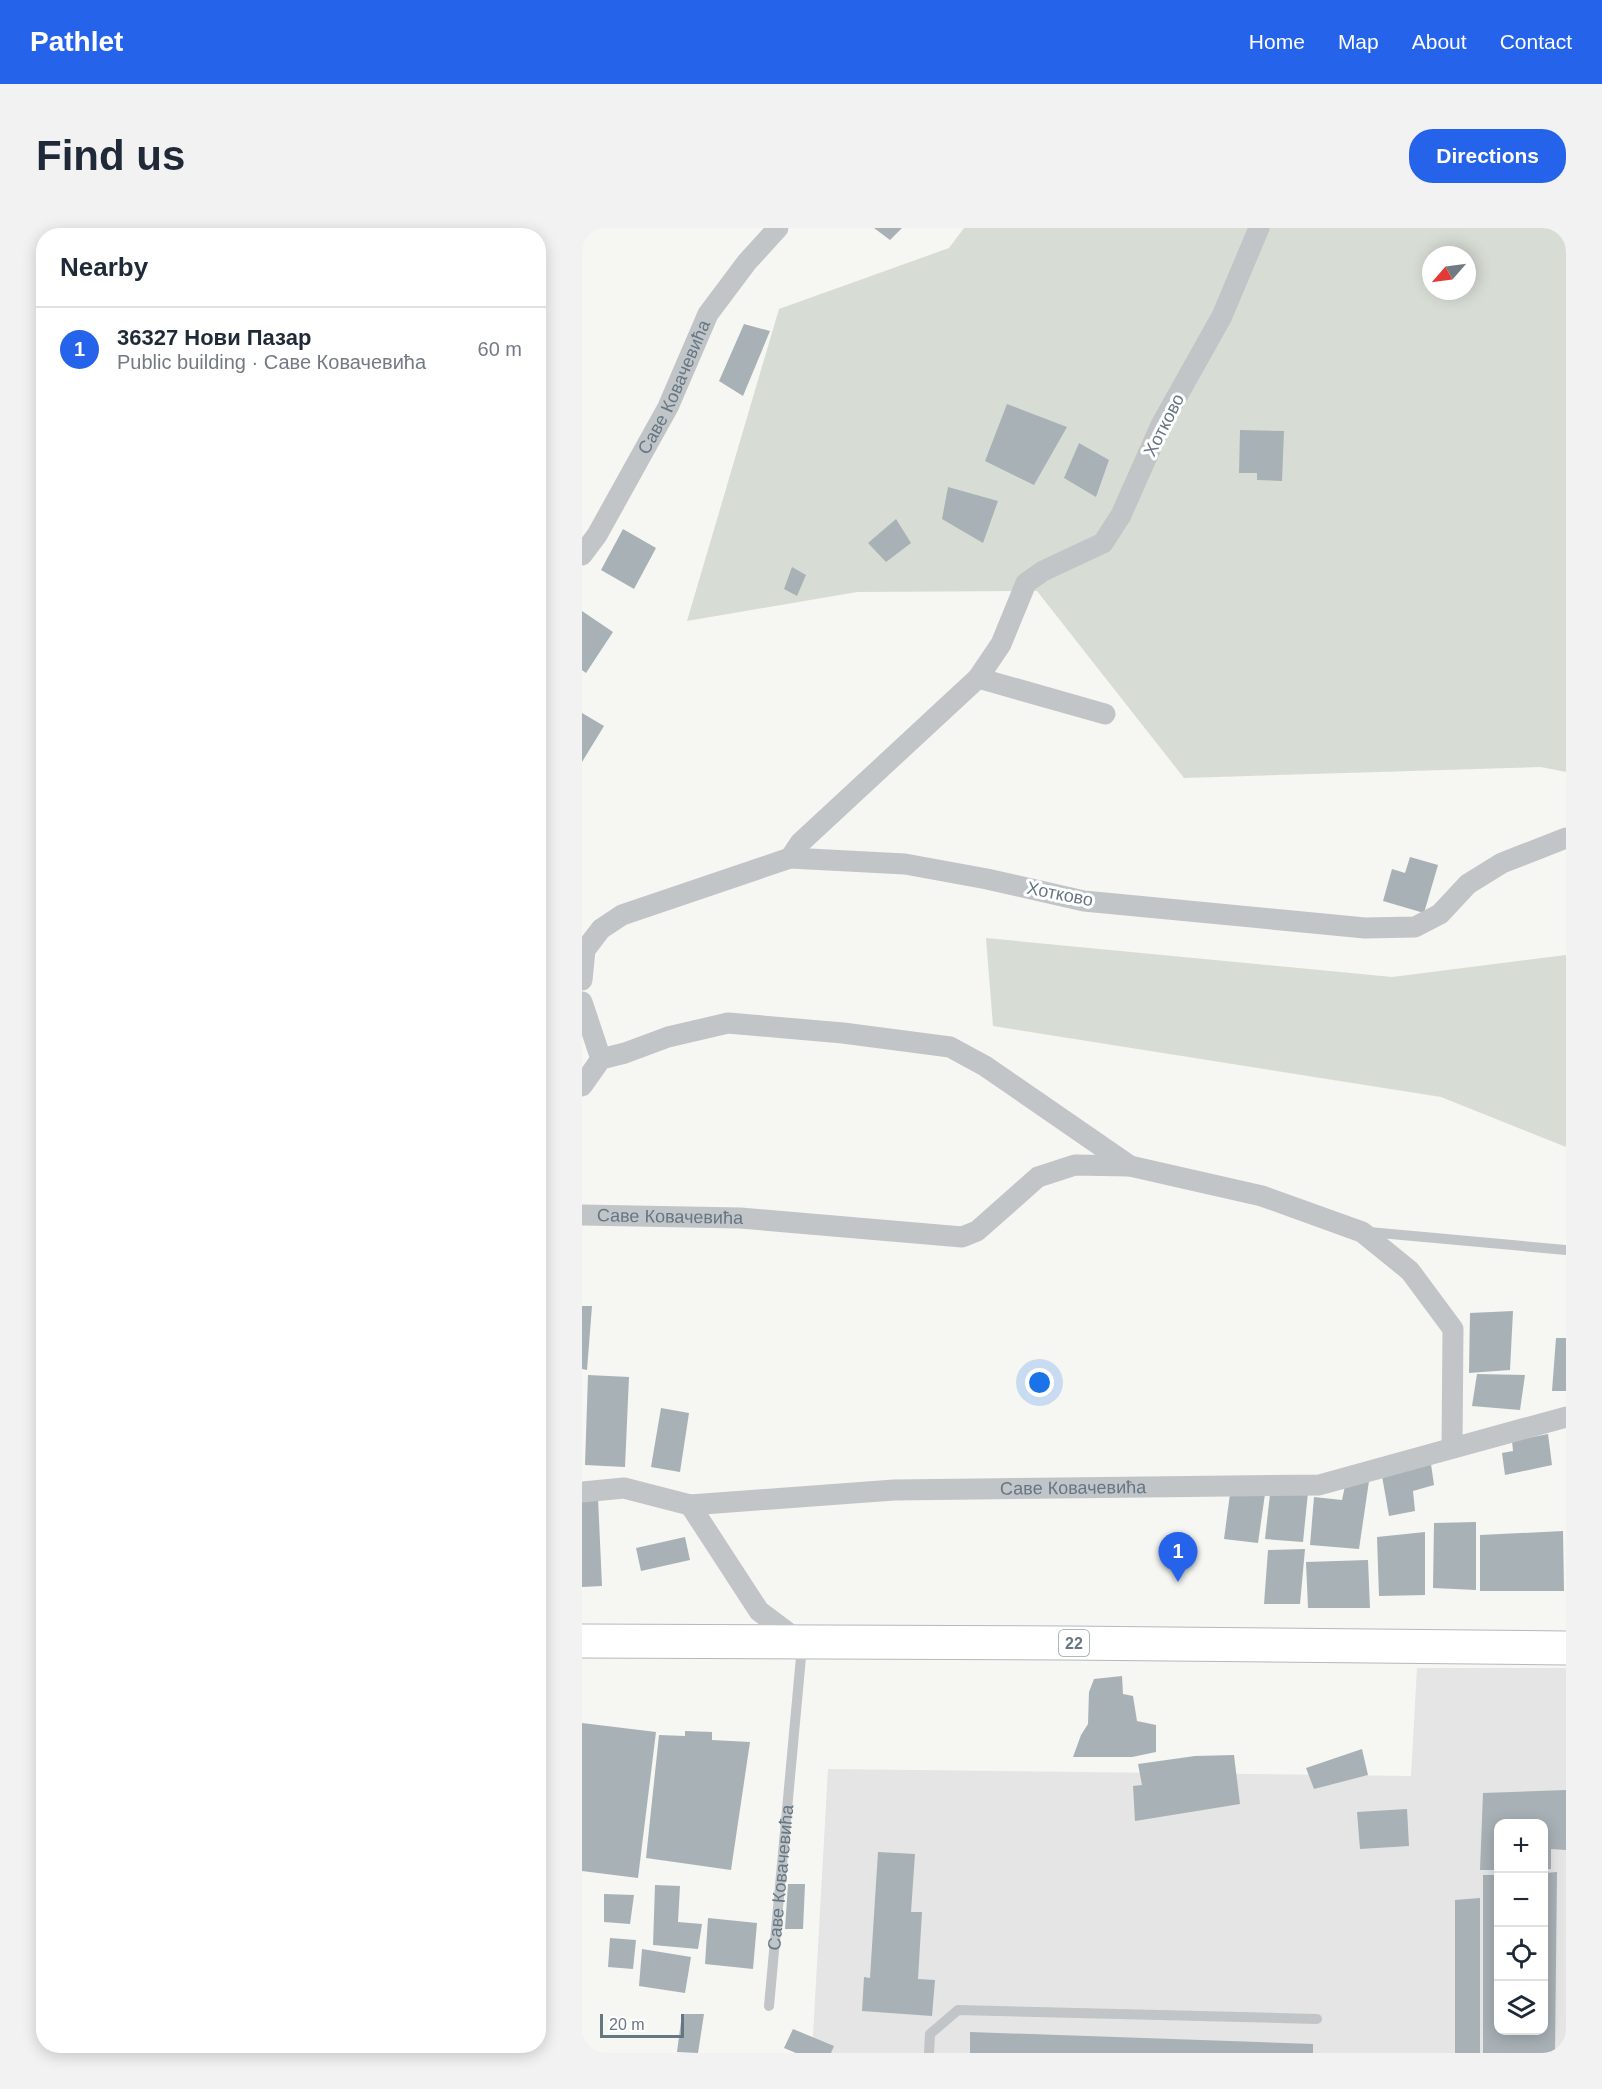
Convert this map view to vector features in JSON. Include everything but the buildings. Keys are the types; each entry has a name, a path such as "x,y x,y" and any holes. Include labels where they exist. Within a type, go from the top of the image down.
{"main road":[{"name":"22","path":"582,1641 1566,1648"}],"street":[{"name":"Саве Ковачевића","path":"582,555 597,535 668,407 708,314 747,262 778,228"},
{"name":"Хотково","path":"790,858 800,843 978,678 1001,644 1026,583 1043,571 1103,543 1120,514 1161,425 1222,316 1259,228"},
{"path":"978,678 1105,714"},
{"name":"Хотково","path":"790,858 905,864 987,879 1084,901 1365,928 1415,927 1440,914 1468,884 1502,863 1566,838"},
{"path":"582,980 585,950 601,929 622,915 790,858"},
{"path":"582,1002 601,1059 582,1086"},
{"name":"Саве Ковачевића","path":"601,1059 625,1053 668,1036 728,1023 843,1033 950,1047 985,1066 1131,1166"},
{"name":"Саве Ковачевића","path":"582,1215 740,1218 962,1237 977,1231 1038,1177 1075,1165 1131,1166 1262,1196 1362,1232 1410,1271 1453,1329 1452,1447"},
{"name":"Саве Ковачевића","path":"582,1492 624,1488 690,1506 894,1490 1319,1485 1566,1417"},
{"path":"690,1506 759,1611 802,1643"}],"lane":[{"name":"Саве Ковачевића","path":"1362,1232 1566,1250"},
{"name":"Саве Ковачевића","path":"769,2006 802,1643"},
{"path":"929,2053 930,2034 958,2010 1317,2019"}],"shaded area":[{"path":"964,228 1566,228 1566,772 1541,767 1184,778 1037,591 857,592 687,621 779,309 949,248"},
{"path":"986,938 1392,977 1566,955 1566,1147 1441,1097 993,1026"},
{"path":"1417,1668 1566,1668 1566,2053 812,2053 828,1769 1411,1776"}],"place":[{"name":"36327 Нови Пазар","path":"1178,1582"}]}
